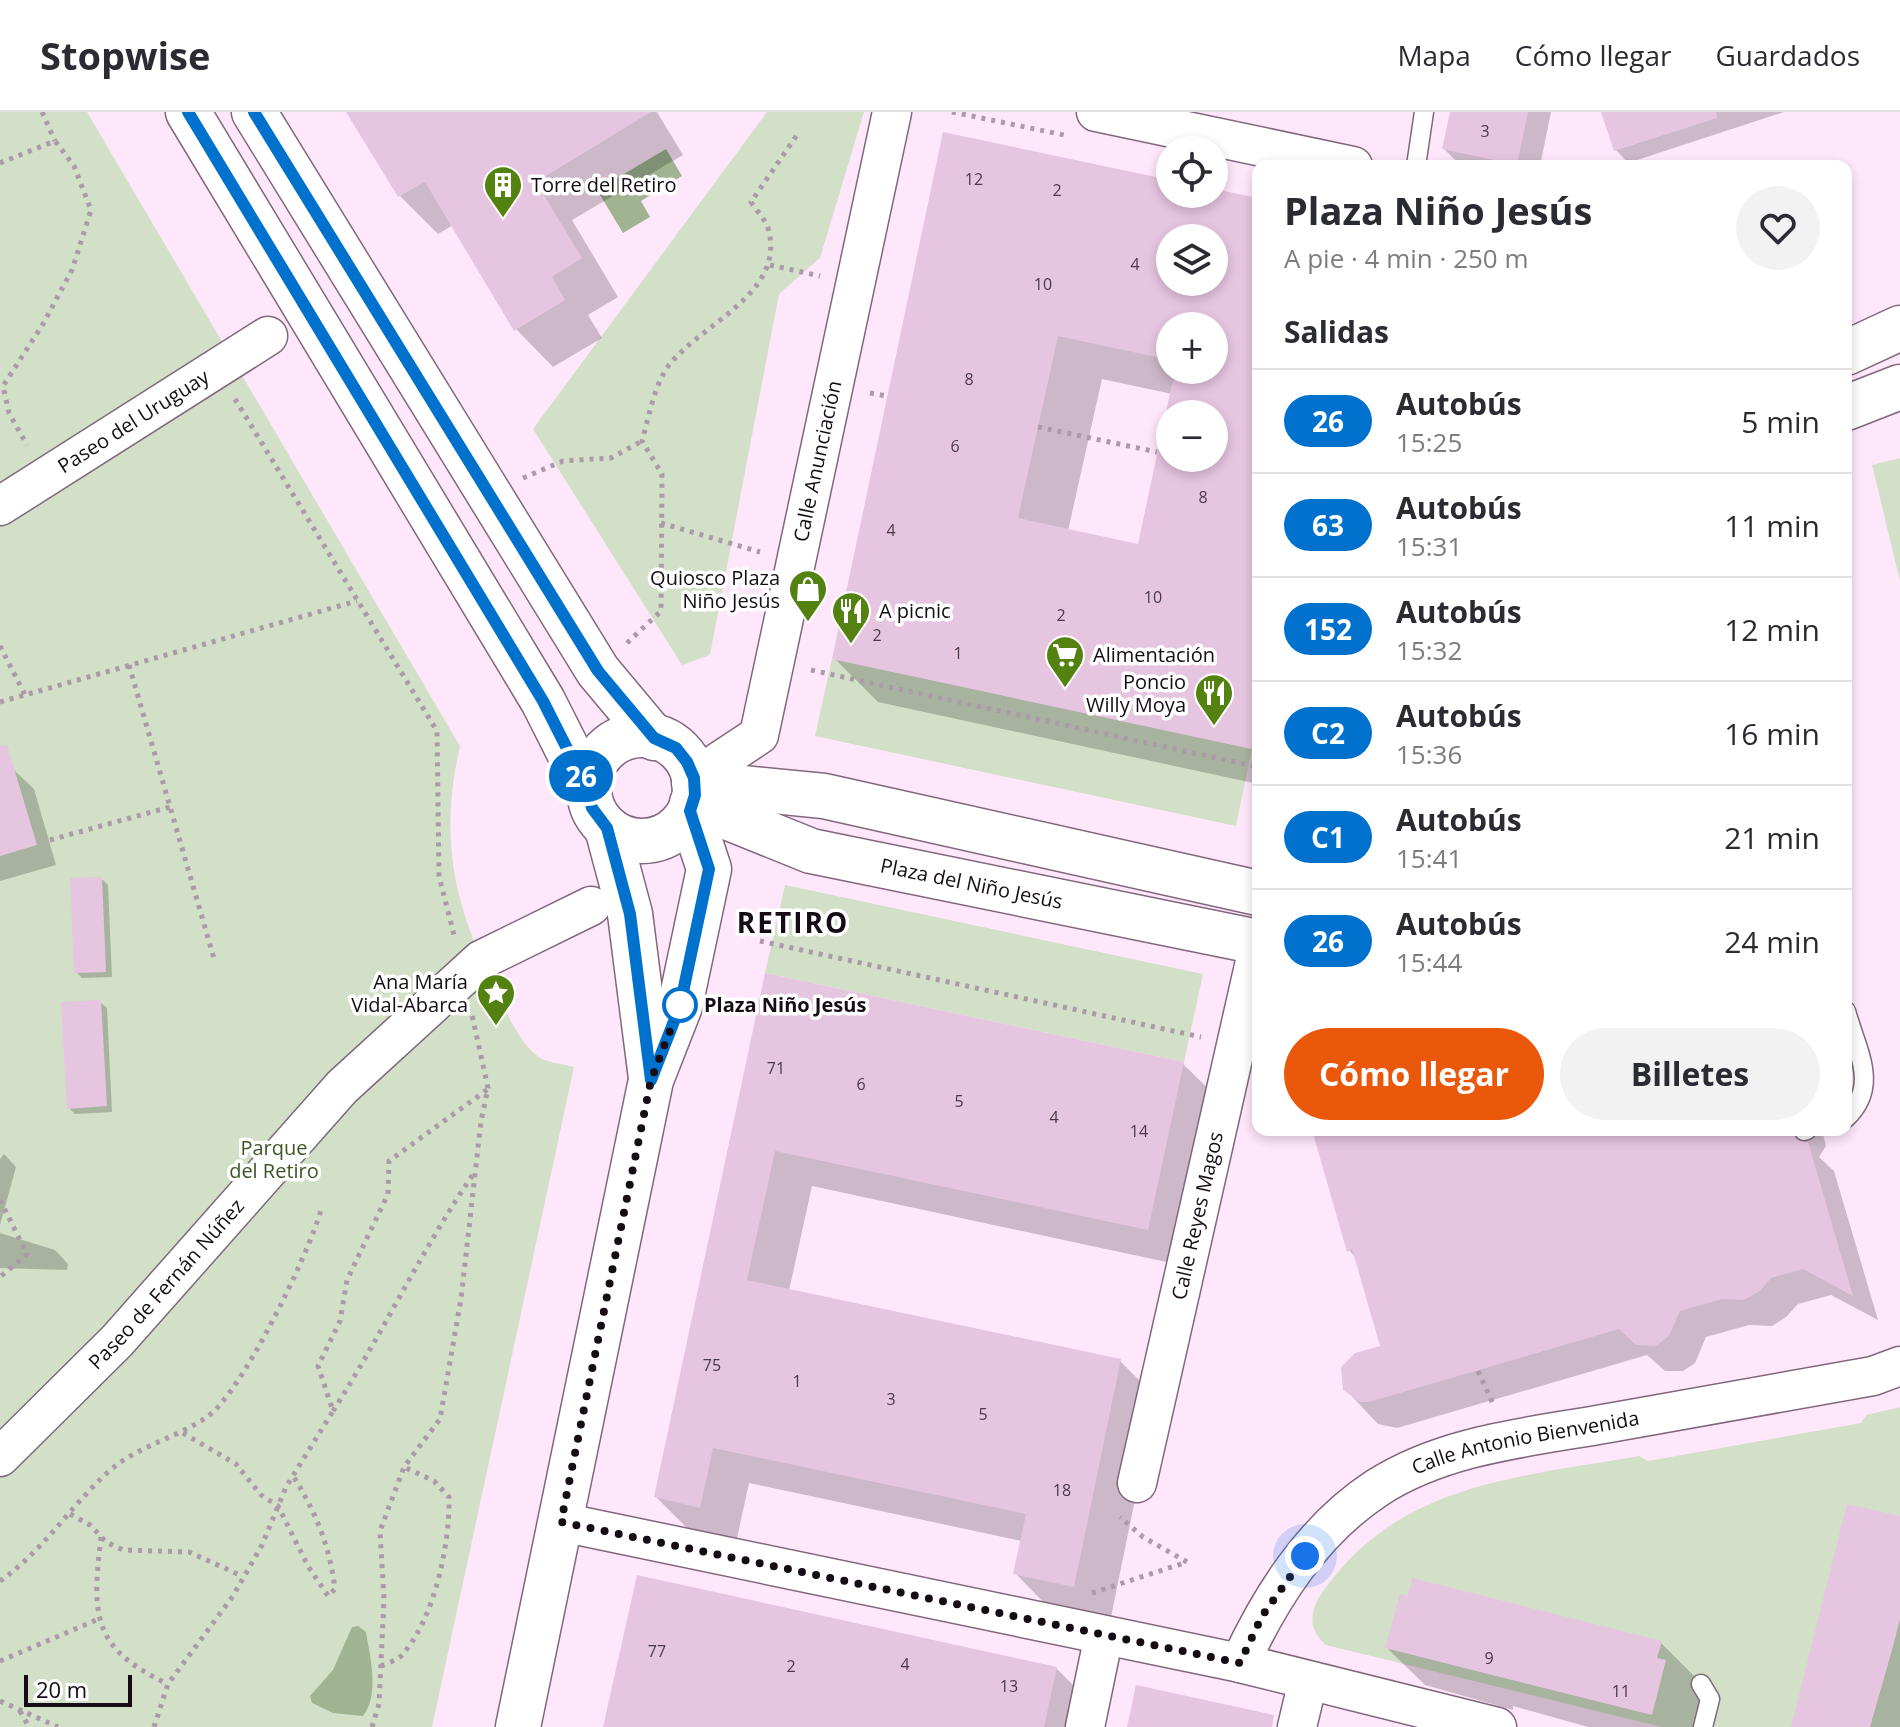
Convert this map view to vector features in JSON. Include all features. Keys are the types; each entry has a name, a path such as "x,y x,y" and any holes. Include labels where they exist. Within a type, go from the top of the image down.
{"main road":[{"path":"188,112 543,701 598,809 631,840 649,841 673,830 692,794"},
{"path":"254,112 485,493 598,671 654,738"},
{"path":"1852,350 1900,328"},
{"path":"1852,406 1900,387"},
{"path":"518,1727 651,1080 680,1006 709,869 692,794 676,748 654,738 628,737 612,744 599,757 591,773 598,809 630,914 651,1080"},
{"path":"692,794 824,796 1252,892"},
{"name":"Plaza del Niño Jesús","path":"692,794 811,851 1252,944"}],"street":[{"name":"Calle Anunciación","path":"692,794 759,735 892,112"},
{"path":"1086,125 1314,160"},
{"name":"Paseo del Uruguay","path":"0,506 268,336"},
{"name":"Paseo de Fernán Núñez","path":"0,1457 117,1341 342,1087 481,960 591,906"},
{"name":"Calle Reyes Magos","path":"1137,1483 1252,972"},
{"name":"Calle Antonio Bienvenida","path":"1240,1663 1262,1616 1319,1538 1377,1488 1428,1462 1503,1442 1873,1376 1900,1366"},
{"path":"561,1522 1240,1663 1497,1727"},
{"path":"1085,1727 1104,1635"},
{"path":"1297,1727 1308,1681"}],"lane":[{"path":"1417,160 1424,112"},
{"path":"1852,1032 1867,1084 1860,1105 1852,1112"},
{"path":"1701,1684 1710,1699 1703,1727"}],"path":[{"path":"42,112 55,141 74,166 91,210 72,270 43,324 3,386 9,413 44,478"},
{"path":"952,112 1086,125"},
{"path":"485,493 563,461 611,458 642,441 668,366 755,289 770,265 768,228 751,202 797,135"},
{"path":"0,163 55,141"},
{"path":"770,265 856,283"},
{"path":"870,393 887,396"},
{"path":"1038,427 1156,452"},
{"path":"598,671 661,611 662,474 642,441"},
{"path":"661,523 796,563"},
{"path":"0,702 357,601"},
{"path":"0,646 25,695"},
{"path":"129,665 215,962"},
{"path":"810,670 1252,766"},
{"path":"50,840 170,807"},
{"path":"760,941 1236,1045"},
{"path":"333,1411 318,1366 340,1321 347,1280 388,1194 389,1161 488,1088"},
{"path":"154,1727 168,1684 233,1596 262,1545 293,1476 415,1275 448,1212 475,1172"},
{"path":"0,1200 27,1254 0,1277"},
{"path":"0,1581 19,1568 108,1471 143,1448 182,1433 211,1414 242,1372 298,1270 321,1210"},
{"path":"182,1433 236,1464 261,1495 278,1506 308,1566 328,1596 335,1589 332,1561 319,1522 293,1476"},
{"path":"381,1667 401,1656 423,1622 449,1530 449,1497 434,1481 404,1467"},
{"path":"1080,1597 1187,1562 1143,1537 1108,1506 1137,1483"},
{"path":"70,1514 123,1550 189,1552 242,1576"},
{"path":"101,1537 96,1604 106,1637 132,1667 168,1684"},
{"path":"0,1661 101,1618"},
{"path":"0,1701 58,1727"},
{"path":"19,1710 29,1727"}],"green space":[{"name":"Parque del Retiro","path":"0,112 87,112 460,746 451,813 451,844 461,903 471,933 498,995 526,1044 542,1059 574,1067 432,1727 0,1727"},
{"path":"767,112 864,112 820,258 779,294 710,655 682,665 533,429"},
{"path":"1900,458 1900,581 1872,465"},
{"path":"832,659 1252,749 1236,826 815,736"},
{"name":"Plaza Niño Jesús","path":"785,885 1203,974 1184,1062 765,973"},
{"path":"1900,1407 1900,1727 1662,1727 1326,1645 1315,1631 1312,1617 1317,1602 1357,1552 1391,1525 1428,1505 1467,1490 1508,1479 1639,1456 1648,1461 1861,1423 1866,1415"}],"shaded area":[{"path":"666,149 682,176 641,201 650,217 623,233 597,190"},
{"path":"358,1626 366,1632 372,1675 371,1697 363,1716 333,1713 312,1703 310,1696 333,1670 352,1627"}],"building":[{"name":"Torre del Retiro","path":"346,112 651,112 536,182 582,258 552,277 565,300 514,331 425,182 398,197"},
{"path":"1450,112 1528,112 1518,160 1494,160 1442,149"},
{"path":"1601,112 1716,112 1717,118 1614,151"},
{"path":"943,132 1156,177 1156,208 1228,208 1228,192 1252,197 1252,749 832,659","holes":["1156,312 1228,312 1228,384 1172,384 1169,400 1228,400 1228,472 1156,472 1156,459 1138,544 1018,518 1058,336 1156,357"]},
{"path":"7,745 37,845 0,856 0,746"},
{"path":"102,877 106,972 74,973 70,878"},
{"path":"765,973 1184,1062 1148,1230 775,1151 747,1280 1121,1359 1074,1587 1013,1574 1026,1514 713,1448 700,1508 654,1497"},
{"path":"101,1000 107,1106 67,1109 61,1002"},
{"path":"1314,1136 1795,1136 1797,1140 1808,1142 1853,1296 1803,1269 1771,1278 1760,1291 1744,1300 1722,1299 1680,1311 1669,1336 1656,1346 1636,1345 1619,1329 1369,1402 1360,1402 1343,1390 1341,1367 1355,1353 1380,1346 1352,1249 1347,1252"},
{"path":"1847,1504 1900,1516 1900,1619 1870,1727 1791,1727"},
{"path":"637,1575 1057,1667 1044,1727 603,1727"},
{"path":"1412,1578 1662,1641 1657,1658 1666,1660 1652,1715 1385,1648 1400,1594 1408,1596"},
{"path":"1136,1685 1274,1715 1272,1727 1127,1727"}],"bus line":[{"name":"26","path":"188,112 543,701 588,790 592,808 607,828 633,931 651,1080 680,1006 709,869 690,811 695,795 694,778 676,748 662,739 654,738 598,671 485,493 316,209 254,112"}],"place":[{"name":"Torre del Retiro","path":"503,219"},
{"name":"Quiosco Plaza Niño Jesús","path":"808,623"},
{"name":"A picnic","path":"851,645"},
{"name":"Alimentación","path":"1065,689"},
{"name":"Poncio Willy Moya","path":"1214,727"},
{"name":"Plaza Niño Jesús","path":"680,1005"},
{"name":"Ana María Vidal-Abarca","path":"496,1027"}],"district":[{"name":"RETIRO","path":"793,923"}],"route":[{"path":"680,1005 651,1080 635,1171 561,1522 1240,1663 1262,1616 1305,1556"}]}
